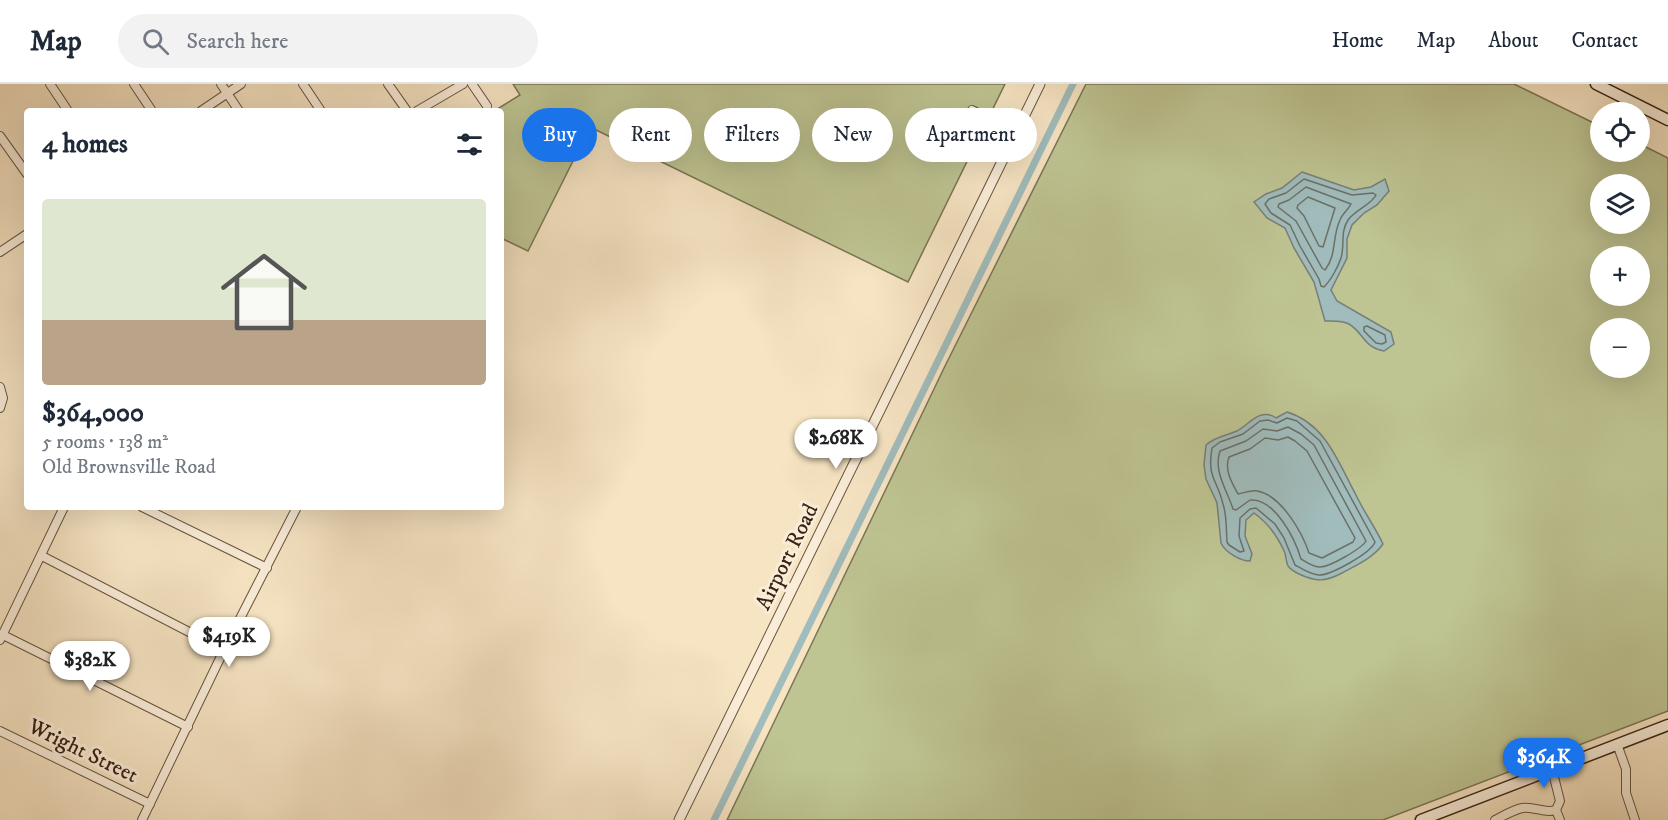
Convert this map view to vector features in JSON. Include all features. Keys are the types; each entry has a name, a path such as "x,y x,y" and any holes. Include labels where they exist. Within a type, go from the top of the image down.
{"main road":[{"path":"1596,84 1668,120"},
{"path":"1421,820 1668,725"}],"street":[{"path":"50,84 66,108"},
{"path":"134,84 150,108"},
{"path":"221,84 237,108"},
{"path":"205,108 240,84"},
{"path":"303,84 319,108"},
{"path":"388,84 404,108"},
{"path":"422,108 463,84"},
{"path":"472,84 487,106"},
{"name":"Airport Road","path":"1028,108 1040,84"},
{"path":"0,136 24,170"},
{"name":"Airport Road","path":"679,820 1002,162"},
{"path":"0,252 24,236"},
{"path":"0,387 3,398 1,406"},
{"path":"63,510 1,638 188,727"},
{"path":"148,510 267,568"},
{"path":"142,820 224,650 296,510"},
{"path":"42,556 224,650"},
{"name":"Wright Street","path":"0,731 150,804"},
{"path":"1617,744 1626,769 1626,793 1635,820"},
{"path":"1552,770 1560,801 1556,810 1560,820"},
{"path":"1495,820 1522,808 1536,808 1548,812 1556,810"}],"green space":[{"path":"513,84 1005,84 993,108 905,108 905,162 967,162 908,282 662,162 692,162 692,108 609,108 609,136 597,130 597,108 522,108 522,162 572,162 528,251 504,239 504,108 499,108 520,95"},
{"path":"1086,84 1514,84 1590,121 1590,162 1650,162 1650,149 1668,158 1668,711 1383,820 727,820 945,366"}],"water":[{"path":"1302,172 1354,190 1371,187 1385,179 1389,191 1377,205 1364,213 1352,225 1347,239 1347,258 1331,290 1337,301 1391,332 1394,344 1384,351 1368,343 1349,324 1340,321 1325,321 1314,282 1285,228 1267,218 1254,202 1282,188"},
{"path":"1287,412 1312,425 1337,457 1383,544 1364,561 1336,576 1325,579 1310,578 1290,569 1276,536 1254,513 1246,520 1245,536 1252,554 1250,561 1237,558 1229,553 1221,543 1217,503 1206,479 1204,465 1206,445 1217,438 1237,431 1260,415 1265,414 1276,418"}],"waterway":[{"path":"714,820 1073,84"}]}
